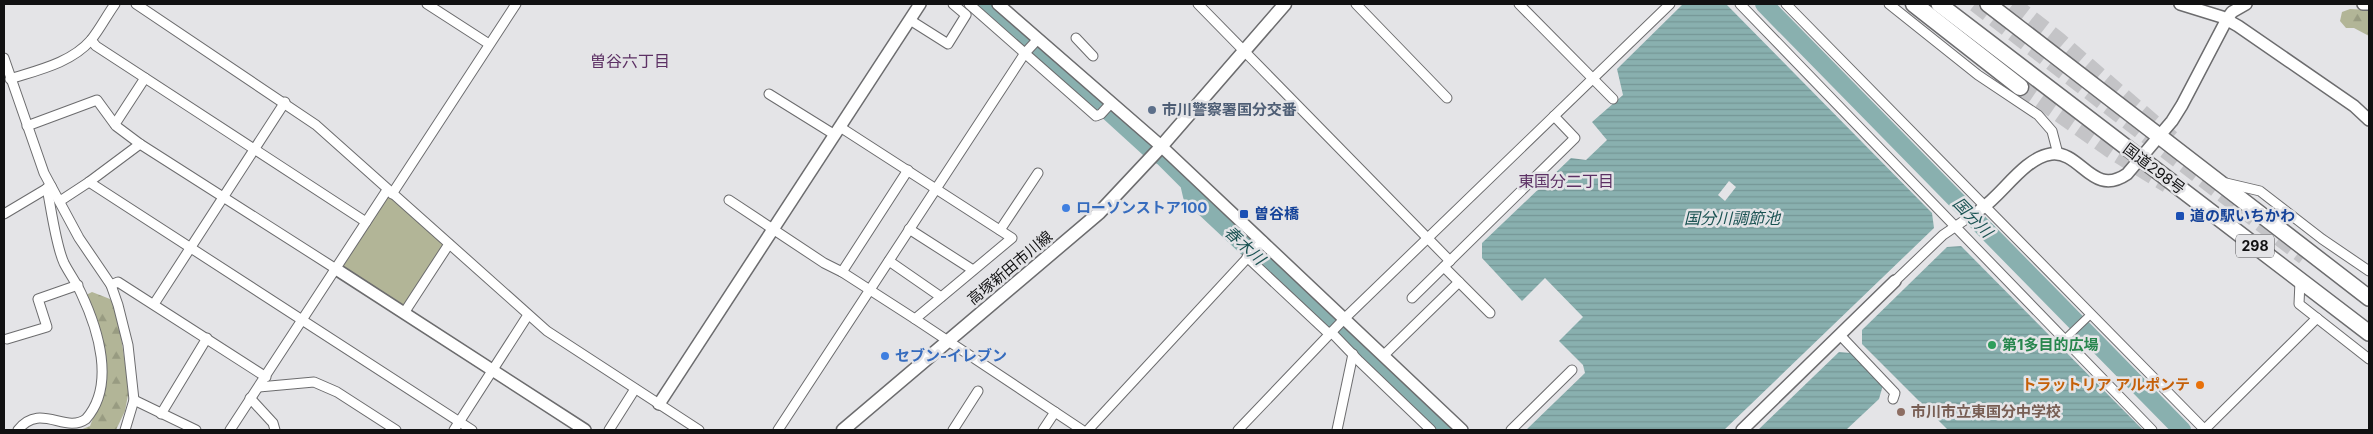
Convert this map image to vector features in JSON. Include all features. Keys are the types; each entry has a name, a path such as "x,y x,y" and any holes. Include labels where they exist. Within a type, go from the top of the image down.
{"highway":[{"path":"1914,4 2020,86"},
{"name":"国道298号","path":"1939,4 2369,333"},
{"name":"国道298号","path":"1988,4 2369,298"}],"main road":[{"name":"高塚新田市川線","path":"842,430 1099,213 1285,4"}],"street":[{"path":"10,79 55,64 77,53 91,40 115,4"},
{"path":"136,4 285,102 316,125 547,331 699,430"},
{"path":"427,4 490,44"},
{"path":"230,430 366,222 390,192 516,4"},
{"path":"659,404 920,4"},
{"path":"910,20 948,44 966,15 953,4"},
{"path":"969,4 1026,52 1096,116 1101,114 1110,104"},
{"path":"998,4 1110,104 1341,321 1384,355 1462,430"},
{"path":"1198,4 1428,238 1459,282 1490,313"},
{"path":"1356,4 1447,98"},
{"path":"1519,4 1613,99"},
{"path":"1238,430 1341,321 1670,4"},
{"path":"1740,4 1958,223 2068,337 2152,430"},
{"path":"1786,4 2090,316 2205,430 2316,318"},
{"path":"1888,4 1978,75 2038,115 2052,131 2058,154"},
{"path":"2180,4 2226,19 2340,95 2369,120"},
{"path":"1742,430 1895,281 1958,223 1983,207 2034,161 2042,157 2058,154 2098,179 2107,181 2120,179 2159,137 2182,105 2226,19 2232,12 2246,4"},
{"path":"2363,4 2369,4"},
{"path":"1076,38 1092,56"},
{"path":"91,40 96,46 366,222"},
{"path":"778,430 1026,52 1037,40"},
{"path":"4,58 49,187 63,262 78,286 97,337 102,366 98,398 86,419 74,428 66,428 49,421 38,420 23,425 18,430"},
{"path":"115,124 145,78"},
{"path":"769,94 908,170 1012,238 915,319"},
{"path":"27,126 97,100 115,124 140,144 586,430"},
{"path":"154,304 285,102"},
{"path":"1412,298 1575,138 1554,116"},
{"path":"60,201 140,144"},
{"path":"842,272 908,170"},
{"path":"1000,230 1038,173"},
{"path":"2212,178 2260,191 2322,240 2369,271"},
{"path":"89,182 472,430"},
{"path":"49,187 60,201 79,238 111,285 128,345 134,400 125,430"},
{"path":"4,214 49,187"},
{"path":"729,200 824,263 842,272 915,319 1082,430"},
{"path":"910,229 973,270"},
{"path":"404,313 449,244"},
{"path":"1088,430 1259,244"},
{"path":"1248,256 1330,333 1334,334 1431,430"},
{"path":"889,261 941,297"},
{"path":"2300,281 2298,304 2369,358"},
{"path":"111,285 118,282 266,377"},
{"path":"1384,355 1459,282"},
{"path":"7,339 47,327 38,299 78,286"},
{"path":"454,430 528,315"},
{"path":"2068,337 2090,316"},
{"path":"1840,335 1895,393 1893,399"},
{"path":"162,414 207,338"},
{"path":"1337,430 1353,354"},
{"path":"1511,430 1572,370"},
{"path":"259,387 314,382 337,392 396,430"},
{"path":"609,430 636,389"},
{"path":"953,430 978,391"},
{"path":"250,398 273,424 275,430"},
{"path":"134,400 196,430"},
{"path":"1043,430 1055,412"}],"green space":[{"path":"2350,9 2369,10 2369,36 2354,28 2346,28 2340,21 2342,12"},
{"path":"387,190 449,244 404,313 336,269"},
{"path":"92,292 110,299 117,310 129,390 125,411 116,430 80,430 90,426 105,387 98,321 86,295"}],"water":[{"name":"国分川調節池","path":"1683,4 1726,4 1932,213 1934,228 1724,430 1526,430 1585,373 1583,365 1559,341 1583,317 1545,278 1522,301 1482,258 1482,243 1571,158 1586,160 1607,140 1592,122 1623,95 1617,69"},
{"path":"1961,246 2143,430 1948,430 1862,344 1862,330 1947,247"},
{"path":"1839,352 1851,353 1883,385 1879,399 1846,430 1758,430"}],"pier":[{"path":"1729,181 1736,187 1725,201 1718,195"}],"waterway":[{"name":"春木川","path":"983,4 1089,98 1095,99 1151,150 1163,157 1189,183 1192,196 1442,430"},
{"name":"国分川","path":"1764,4 2182,430"}],"tunnel":[{"path":"1975,4 2304,257"},
{"path":"2013,4 2059,40 2175,141"},
{"path":"2020,87 2116,154 2167,185"}],"place":[{"name":"市川警察署国分交番","path":"1152,110"},
{"name":"ローソンストア100","path":"1066,208"},
{"name":"曽谷橋","path":"1244,214"},
{"name":"道の駅いちかわ","path":"2180,216"},
{"name":"第1多目的広場","path":"1992,345"},
{"name":"セブン-イレブン","path":"885,356"},
{"name":"トラットリア アルポンテ","path":"2200,385"},
{"name":"市川市立東国分中学校","path":"1901,412"}],"district":[{"name":"曽谷六丁目","path":"630,61"},
{"name":"東国分二丁目","path":"1566,181"}]}
